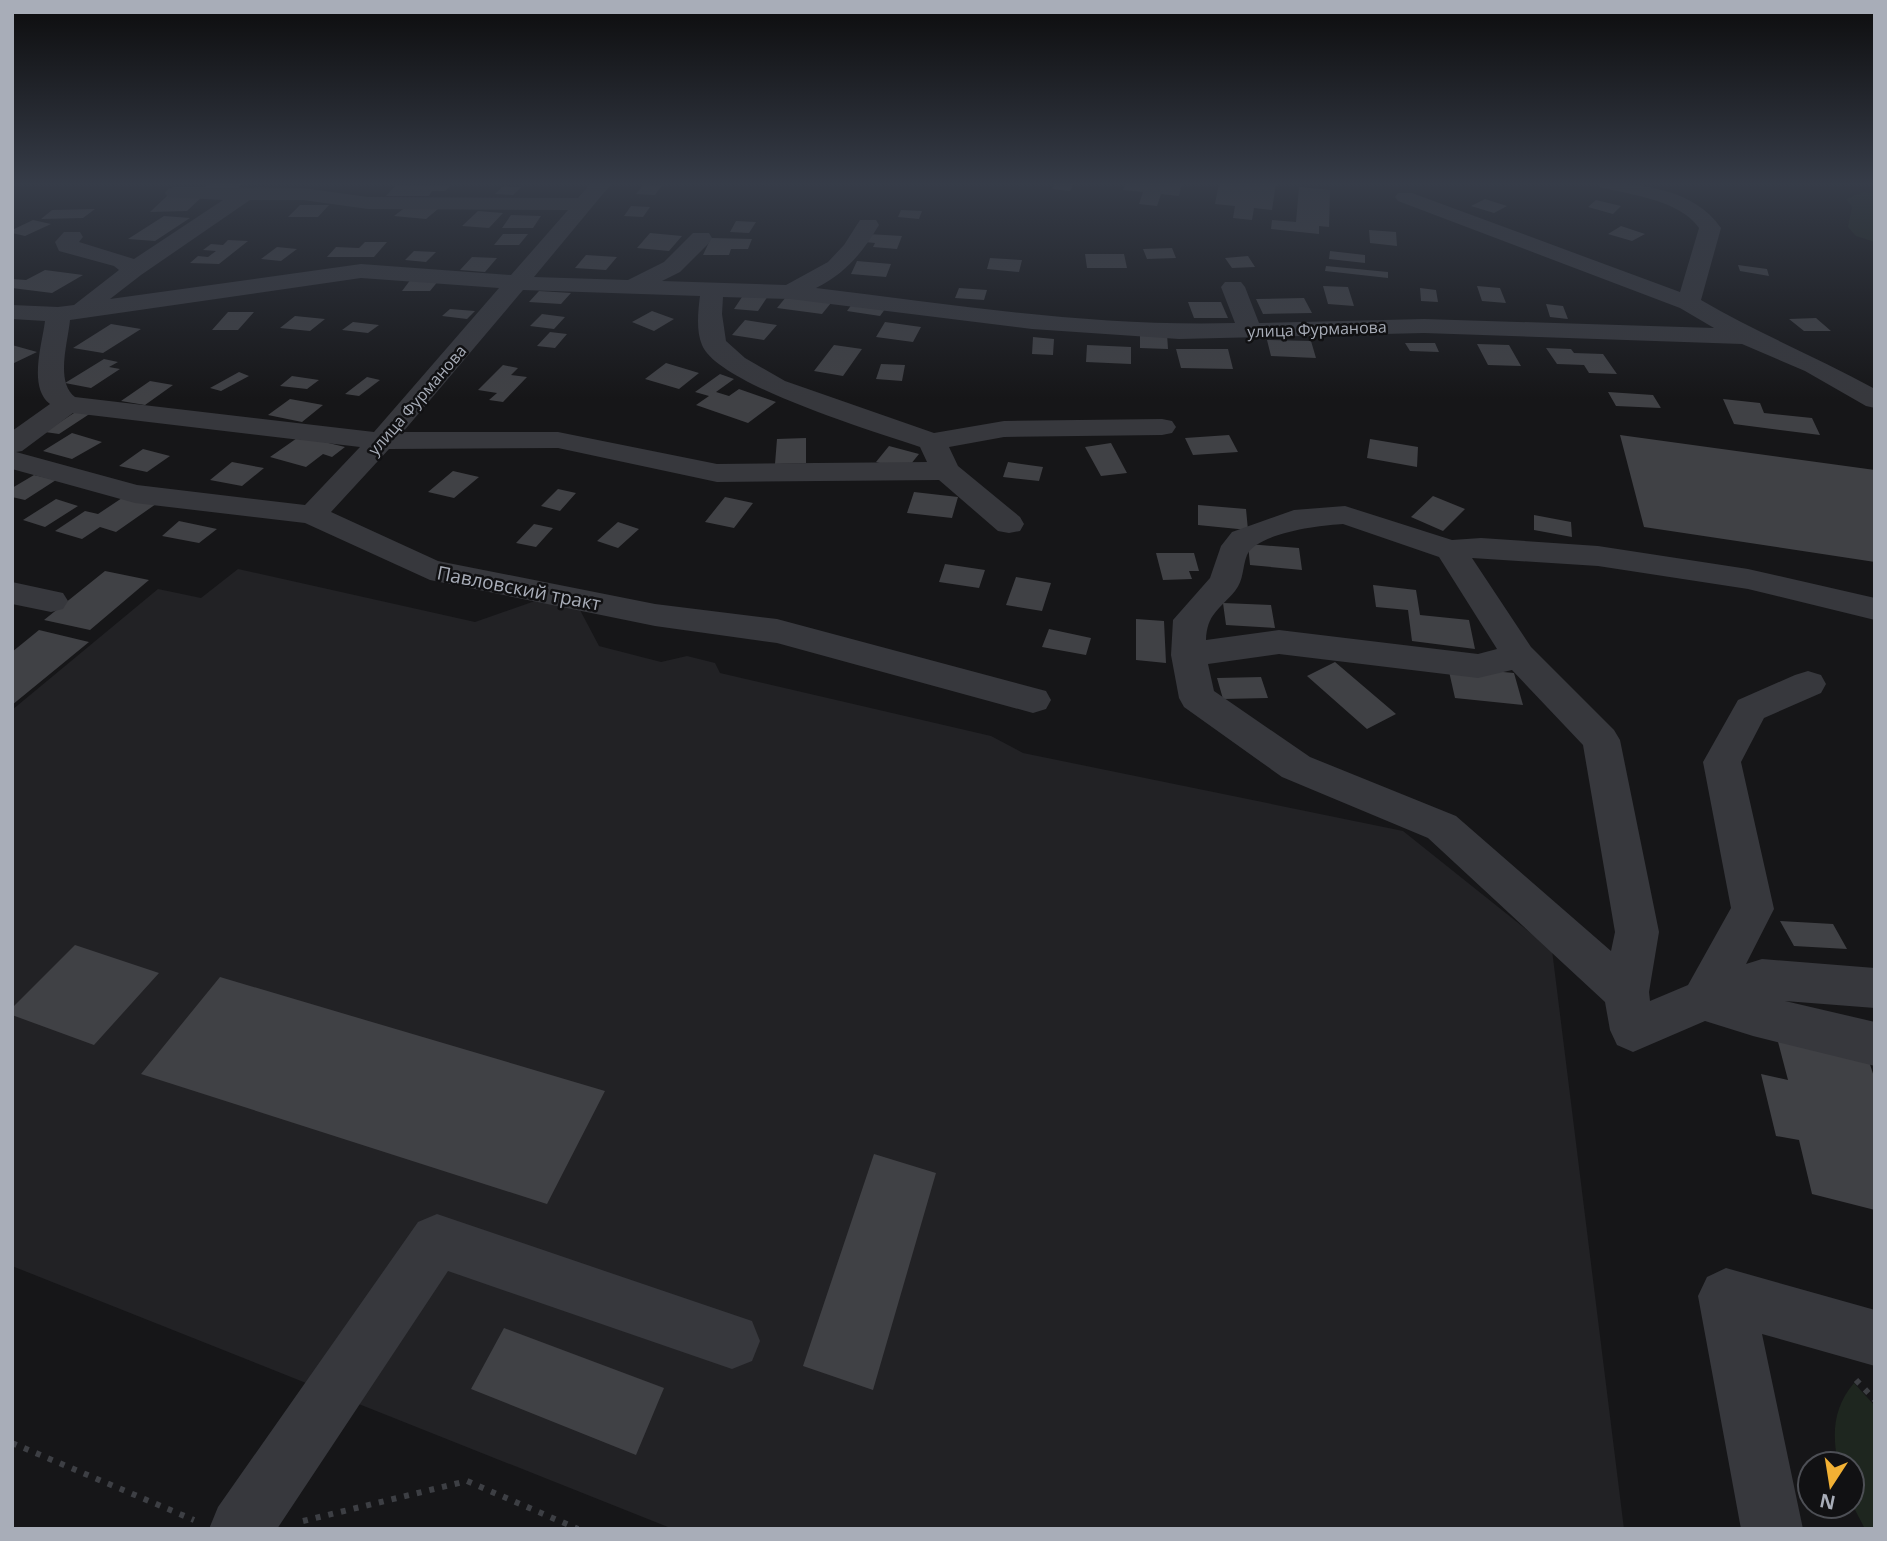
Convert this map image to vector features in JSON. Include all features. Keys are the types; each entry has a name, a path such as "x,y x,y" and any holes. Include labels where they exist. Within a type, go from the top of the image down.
{"street":[{"path":"100,255 122,261 133,270"},
{"path":"155,255 69,313 51,380 54,394 67,404 381,441 558,440 717,473 946,471"},
{"name":"улица Фурманова","path":"312,515 381,441 543,255"},
{"path":"633,286 672,267 684,255"},
{"path":"790,292 830,272 849,255"},
{"path":"1564,255 1688,303 1746,337 1814,366 1875,400"},
{"path":"1688,303 1702,255"},
{"path":"12,312 69,313 361,271 520,283"},
{"name":"улица Фурманова","path":"520,283 790,292 1032,322 1179,332 1424,326 1746,337"},
{"path":"1233,287 1250,331"},
{"path":"712,289 710,314 714,344 736,363 775,387 932,443 1004,429 1162,427"},
{"path":"12,445 67,404"},
{"path":"932,443 946,471 1009,524"},
{"name":"Павловский тракт","path":"12,460 135,494 312,515 430,570 655,615 777,631 1033,700"},
{"path":"1629,1011 1443,827 1296,767 1197,698 1188,655 1190,620 1225,581 1232,553 1243,539 1305,517 1345,515 1450,550 1481,548 1598,556 1748,579 1875,609"},
{"path":"1450,550 1519,656 1601,740 1637,932 1629,1011"},
{"path":"12,593 51,601"},
{"path":"1188,655 1279,642 1478,666 1519,656"},
{"path":"1704,1000 1753,909 1722,762 1751,709 1808,684"},
{"path":"1629,1011 1704,1000 1762,979 1875,988"},
{"path":"1704,1000 1753,1015 1875,1044"},
{"path":"221,1526 438,1241 732,1341"},
{"path":"1772,1529 1726,1296 1875,1338"}],"path":[{"path":"12,1443 221,1526"},
{"path":"296,1522 467,1481 578,1529"}],"shaded area":[{"path":"238,569 475,622 535,601 580,610 599,646 661,662 687,656 715,663 720,673 991,736 1023,753 1403,831 1552,950 1624,1529 673,1529 12,1266 12,710 158,589 201,598"},
{"path":"1854,1383 1875,1406 1875,1529 1865,1529 1860,1520 1866,1520 1866,1450 1836,1450 1836,1421 1847,1392"}],"building":[{"path":"230,255 219,264 190,263 198,256"},
{"path":"266,255 289,255 281,261 261,259"},
{"path":"329,255 376,255 374,257 327,257"},
{"path":"410,255 433,255 426,262 405,260"},
{"path":"586,255 617,257 606,270 575,268"},
{"path":"1085,255 1124,255 1127,268 1087,268"},
{"path":"1145,255 1175,255 1176,258 1147,259"},
{"path":"1330,255 1364,255 1365,263 1329,259"},
{"path":"1248,256 1255,267 1232,268 1225,258"},
{"path":"472,257 497,258 485,272 460,270"},
{"path":"990,258 1022,260 1019,272 987,269"},
{"path":"857,261 891,264 886,277 851,274"},
{"path":"1738,265 1767,269 1769,276 1740,271"},
{"path":"1326,266 1388,272 1388,278 1325,271"},
{"path":"45,270 83,275 52,293 12,288 12,279 26,280"},
{"path":"411,279 439,280 430,291 402,291"},
{"path":"1323,286 1348,287 1354,306 1328,304"},
{"path":"1477,286 1500,288 1506,303 1482,301"},
{"path":"959,288 987,290 984,300 955,298"},
{"path":"1420,288 1436,290 1438,302 1421,301"},
{"path":"539,291 571,293 561,304 529,302"},
{"path":"744,294 768,296 758,311 734,309"},
{"path":"786,297 831,303 822,314 777,308"},
{"path":"1304,298 1312,313 1263,314 1256,299"},
{"path":"855,300 888,305 880,316 847,311"},
{"path":"1188,302 1221,302 1228,318 1194,318"},
{"path":"1546,304 1563,306 1568,319 1550,317"},
{"path":"450,309 475,311 467,319 442,316"},
{"path":"652,311 674,319 654,331 632,322"},
{"path":"228,312 254,312 238,330 212,330"},
{"path":"542,314 565,317 554,329 530,326"},
{"path":"295,316 325,319 310,331 280,328"},
{"path":"1816,318 1831,331 1804,331 1789,319"},
{"path":"745,320 777,325 764,340 732,335"},
{"path":"353,322 379,325 368,333 342,330"},
{"path":"885,322 921,327 913,342 876,337"},
{"path":"111,324 141,329 103,353 73,348"},
{"path":"550,332 567,334 555,348 537,346"},
{"path":"1140,333 1167,334 1168,349 1140,348"},
{"path":"1033,337 1054,339 1053,355 1032,354"},
{"path":"1267,340 1311,341 1316,358 1271,356"},
{"path":"1405,343 1435,343 1439,352 1410,351"},
{"path":"1477,344 1509,345 1521,366 1488,365"},
{"path":"12,345 37,352 12,364"},
{"path":"834,345 862,349 843,376 814,371"},
{"path":"1087,345 1131,347 1131,364 1086,362"},
{"path":"1546,348 1603,354 1617,374 1589,373 1584,365 1557,364"},
{"path":"1176,349 1228,349 1233,369 1181,368"},
{"path":"104,359 118,362 109,367 120,369 91,388 65,383"},
{"path":"666,363 699,373 679,389 645,379"},
{"path":"881,364 905,365 902,381 876,379"},
{"path":"503,365 518,368 511,375 527,377 503,402 489,400 497,393 478,390"},
{"path":"239,372 249,376 221,391 210,388"},
{"path":"720,374 734,379 716,392 729,396 739,389 776,402 748,423 696,405 709,396 695,392"},
{"path":"292,376 319,380 307,389 280,386"},
{"path":"367,377 380,380 359,396 345,394"},
{"path":"150,381 173,385 145,405 121,401"},
{"path":"1608,392 1653,395 1661,408 1616,406"},
{"path":"290,399 323,405 302,422 268,415"},
{"path":"1723,399 1760,403 1764,413 1812,418 1820,435 1734,424"},
{"path":"77,411 91,413 59,434 45,432"},
{"path":"72,433 102,442 72,459 43,451"},
{"path":"1229,435 1238,452 1193,455 1185,438"},
{"path":"1620,435 1875,470 1875,562 1644,527"},
{"path":"300,436 345,447 332,457 323,454 306,467 270,457"},
{"path":"806,438 806,463 775,464 777,439"},
{"path":"1370,439 1418,447 1417,467 1367,458"},
{"path":"1111,443 1127,473 1101,476 1085,447"},
{"path":"889,446 919,454 906,470 876,462"},
{"path":"143,449 170,456 147,472 119,466"},
{"path":"232,462 264,468 242,486 210,480"},
{"path":"1008,462 1043,467 1039,481 1003,477"},
{"path":"453,471 479,477 454,498 428,492"},
{"path":"34,475 56,480 25,500 12,497 12,488"},
{"path":"558,489 576,493 560,511 541,506"},
{"path":"914,492 958,497 952,518 907,513"},
{"path":"125,496 156,504 116,532 100,527 82,539 55,531 85,511 98,514"},
{"path":"1433,496 1465,509 1443,531 1411,517"},
{"path":"725,497 753,503 734,528 705,522"},
{"path":"56,499 78,506 45,527 23,520"},
{"path":"1198,505 1246,509 1248,530 1198,525"},
{"path":"1534,515 1571,522 1572,537 1534,530"},
{"path":"179,521 217,529 199,543 162,536"},
{"path":"618,522 639,529 618,548 597,541"},
{"path":"534,524 553,528 536,547 516,543"},
{"path":"1248,544 1299,548 1302,570 1250,565"},
{"path":"1156,553 1194,553 1199,571 1189,571 1192,579 1163,580"},
{"path":"945,564 985,570 979,588 939,582"},
{"path":"105,571 149,580 90,630 44,620"},
{"path":"1016,577 1051,583 1042,611 1006,605"},
{"path":"1373,585 1416,590 1420,615 1469,620 1475,649 1412,641 1408,610 1376,607"},
{"path":"1223,603 1271,605 1275,628 1226,625"},
{"path":"1136,619 1164,621 1166,663 1136,660"},
{"path":"1049,629 1091,638 1086,655 1042,647"},
{"path":"39,630 89,642 12,705 12,652"},
{"path":"1335,662 1396,714 1367,729 1307,676"},
{"path":"1448,667 1514,673 1523,705 1455,698"},
{"path":"1261,677 1268,698 1223,699 1217,678"},
{"path":"1780,921 1833,924 1847,949 1794,946"},
{"path":"75,945 159,973 94,1045 12,1015 12,1008"},
{"path":"220,977 605,1091 547,1204 141,1074"},
{"path":"1777,1038 1868,1058 1875,1080 1875,1210 1812,1194 1799,1140 1776,1136 1761,1074 1788,1080"},
{"path":"874,1154 936,1173 873,1390 803,1366"},
{"path":"504,1328 664,1388 636,1455 471,1389"}]}
